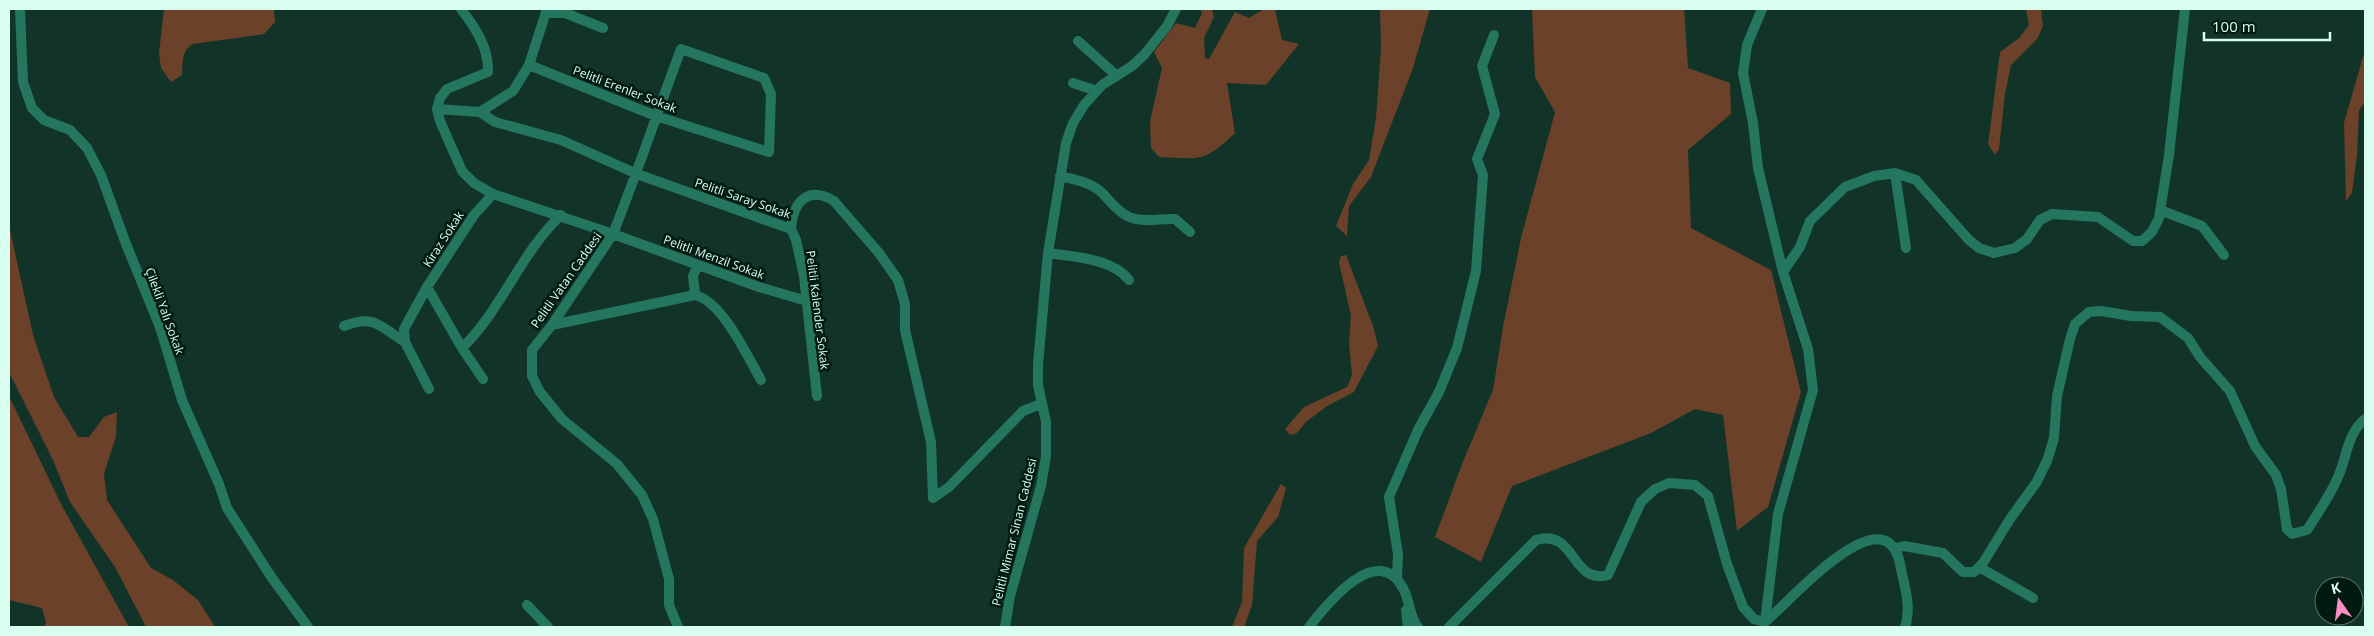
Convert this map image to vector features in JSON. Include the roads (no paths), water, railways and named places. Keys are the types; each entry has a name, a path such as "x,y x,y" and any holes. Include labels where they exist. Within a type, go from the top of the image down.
{"street":[{"name":"Çilekli Yalı Sokak","path":"20,9 23,82 32,108 44,120 70,130 87,148 101,175 126,244 160,327 182,400 219,484 226,508 272,578 308,627"},
{"name":"Pelitli Mimar Sinan Caddesi","path":"1004,627 1010,596 1040,486 1046,456 1046,422 1038,385 1038,364 1048,253 1060,176 1072,123 1102,84 1117,76 1144,55 1167,26 1176,9"},
{"path":"1762,9 1747,45 1743,72 1753,123 1758,168 1783,272 1808,349 1813,390 1778,514 1765,622"},
{"path":"1783,272 1800,247 1810,221 1845,187 1874,176 1894,173 1916,180 1969,240 1979,248 1994,253 2015,248 2027,239 2040,220 2052,214 2098,217 2133,241 2142,241 2152,232 2160,210 2170,155 2184,9"},
{"path":"437,109 440,98 447,89 488,72 485,49 466,11"},
{"path":"480,112 513,91 529,65 546,11 576,15 603,28"},
{"path":"1397,578 1398,554 1389,497 1418,430 1439,392 1457,348 1476,271 1483,175 1478,159 1495,114 1482,66 1494,35"},
{"path":"1078,41 1117,76"},
{"name":"Pelitli Erenler Sokak","path":"529,65 656,116 769,152 770,94 764,78 681,49 656,116"},
{"path":"1073,83 1097,90"},
{"name":"Pelitli Saray Sokak","path":"437,109 480,112 495,122 572,144 637,174 791,228 797,204 808,196 826,196 834,201 879,253 898,280 905,304 905,330 931,442 934,498 949,487 1023,411 1041,404"},
{"name":"Pelitli Vatan Caddesi","path":"437,109 440,121 462,171 474,183 492,194 613,234 552,325 532,350 532,376 540,392 562,418 617,464 642,495 653,519 669,579 669,605 678,627"},
{"path":"613,234 637,174 656,116"},
{"path":"1894,173 1906,248"},
{"path":"1060,176 1082,181 1099,190 1114,207 1130,217 1147,221 1175,219 1190,232"},
{"name":"Kiraz Sokak","path":"483,379 462,348 427,287 474,215 492,194"},
{"path":"2160,210 2202,226 2224,255"},
{"path":"462,348 502,298 527,255 545,230 561,216"},
{"name":"Pelitli Kalender Sokak","path":"791,228 796,240 807,301 808,328 817,396"},
{"name":"Pelitli Menzil Sokak","path":"613,234 698,265 807,301"},
{"path":"1048,253 1097,261 1122,271 1129,280"},
{"path":"695,295 693,276 698,265"},
{"path":"427,287 404,329 405,342 429,389"},
{"path":"552,325 695,295 710,302 727,322 761,380"},
{"path":"1896,548 1904,546 1943,553 1963,572 1974,572 1979,567 2036,482 2047,462 2054,438 2057,396 2070,339 2075,324 2089,312 2101,311 2131,316 2160,317 2188,338 2200,357 2230,391 2255,446 2276,475 2281,489 2287,529 2292,534 2306,530 2324,506 2339,476 2349,440 2365,419"},
{"path":"344,326 361,320 370,320 405,342"},
{"path":"1449,627 1528,546 1542,538 1554,538 1566,546 1577,562 1589,574 1598,577 1608,575 1641,502 1655,489 1669,483 1695,485 1708,496 1727,564 1743,607 1754,619 1765,622"},
{"path":"1765,622 1830,561 1854,544 1873,540 1886,541 1896,548 1909,606 1905,627"},
{"path":"1979,567 2033,598"},
{"path":"1309,627 1335,597 1370,571 1385,571 1397,578 1405,591 1418,627"},
{"path":"1405,591 1408,627"},
{"path":"527,605 548,627"}]}
